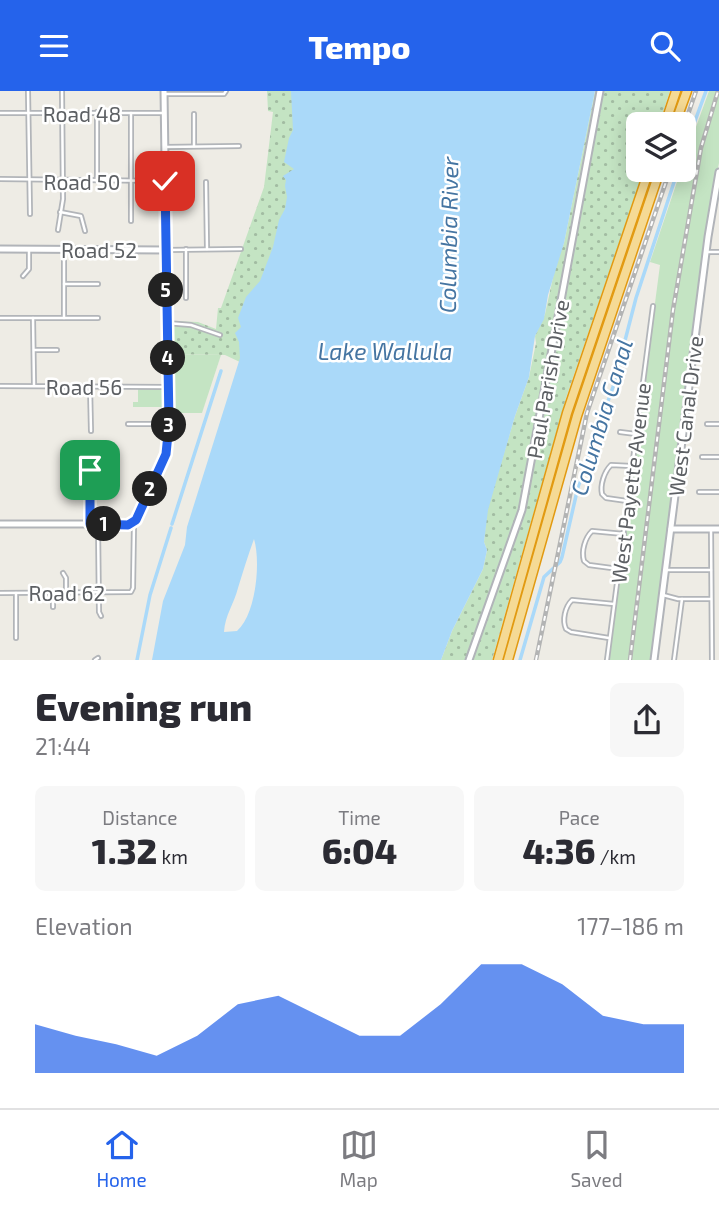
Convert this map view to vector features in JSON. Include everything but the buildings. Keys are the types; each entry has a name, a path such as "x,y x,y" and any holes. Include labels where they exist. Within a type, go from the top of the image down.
{"highway":[{"path":"669,112 675,91"},
{"path":"680,112 687,91"},
{"path":"498,660 567,413 645,182"},
{"path":"508,660 577,416 656,182"}],"street":[{"path":"28,91 30,215"},
{"path":"58,230 63,199 62,91"},
{"name":"Paul Parish Drive","path":"469,660 522,510 600,91"},
{"path":"0,524 134,525 166,454 169,424 164,92 225,92"},
{"path":"97,112 97,181"},
{"name":"Road 48","path":"0,113 164,113"},
{"path":"131,113 131,221"},
{"path":"194,114 194,147"},
{"path":"164,147 239,146"},
{"name":"West Canal Drive","path":"654,660 706,252 719,172"},
{"name":"Road 50","path":"0,179 165,181"},
{"path":"206,182 207,249"},
{"path":"60,212 81,216 85,231"},
{"name":"Road 52","path":"0,249 241,249"},
{"path":"23,277 29,269 29,249"},
{"path":"64,249 64,318"},
{"path":"186,249 186,298"},
{"path":"706,252 719,252"},
{"path":"64,284 98,284"},
{"name":"West Payette Avenue","path":"607,660 653,306"},
{"path":"0,318 98,318"},
{"path":"33,318 34,386"},
{"path":"167,323 187,324 220,335"},
{"path":"34,350 57,350"},
{"name":"Road 56","path":"0,386 168,387"},
{"path":"90,386 91,431"},
{"path":"128,424 169,424"},
{"path":"707,424 719,424"},
{"path":"620,432 636,434"},
{"path":"702,457 719,457"},
{"path":"628,501 606,498 601,487 611,465 632,466"},
{"path":"90,470 90,524"},
{"path":"699,492 719,492"},
{"path":"98,524 101,616"},
{"name":"Road 62","path":"0,593 133,591 134,525"},
{"path":"671,529 719,529"},
{"path":"711,529 712,660"},
{"path":"619,569 589,565 584,561 583,553 586,537 592,531 624,534"},
{"path":"665,570 711,570"},
{"path":"64,573 66,592"},
{"path":"16,593 16,638"},
{"path":"53,593 53,607"},
{"path":"662,594 681,599 711,599"},
{"path":"680,658 674,659 680,629 681,599"},
{"path":"610,638 569,631 564,623 568,604 572,600 614,604"}],"green space":[{"path":"267,91 312,91 305,141 242,363 225,355 170,354 170,321 198,322 216,329 218,308 221,308 264,187 273,112 268,111"},
{"path":"595,91 670,91 663,112 626,112 626,182 640,182 566,398 492,660 441,660 452,631 483,569 487,550 484,542 487,510 529,377 535,336 545,314 556,264 564,243"},
{"path":"709,91 719,91 719,163 710,206 651,660 608,660 660,265 650,262 677,182 696,182 696,127"},
{"path":"170,354 221,355 202,413 170,413"},
{"path":"138,388 166,388 166,407 133,407 133,402 138,402"}],"water":[{"name":"Lake Wallula","path":"291,91 595,91 564,243 548,295 544,319 535,336 529,377 488,510 484,542 487,550 483,569 452,631 441,660 152,660 163,601 185,545 187,527 240,358 239,342 235,333 241,327 238,318 246,297 260,281 285,209 286,180 283,176 294,169 284,162 293,130","holes":["254,539 257,574 249,613 237,631 224,632"]}],"waterway":[{"name":"Columbia Canal","path":"696,118 706,91"},
{"name":"Columbia Canal","path":"520,660 544,577 562,557 578,487 613,387 636,298 674,182"},
{"path":"172,524 221,371"},
{"path":"137,660 150,595 171,528"}],"railway":[{"path":"689,112 696,91"},
{"path":"630,660 673,310 701,148 718,91"},
{"path":"536,660 587,413 666,182"}],"route":[{"path":"90,470 90,524 130,524 136,520 166,454 169,424 165,181"}],"water label":[{"name":"Columbia River","path":"448,235"}]}
